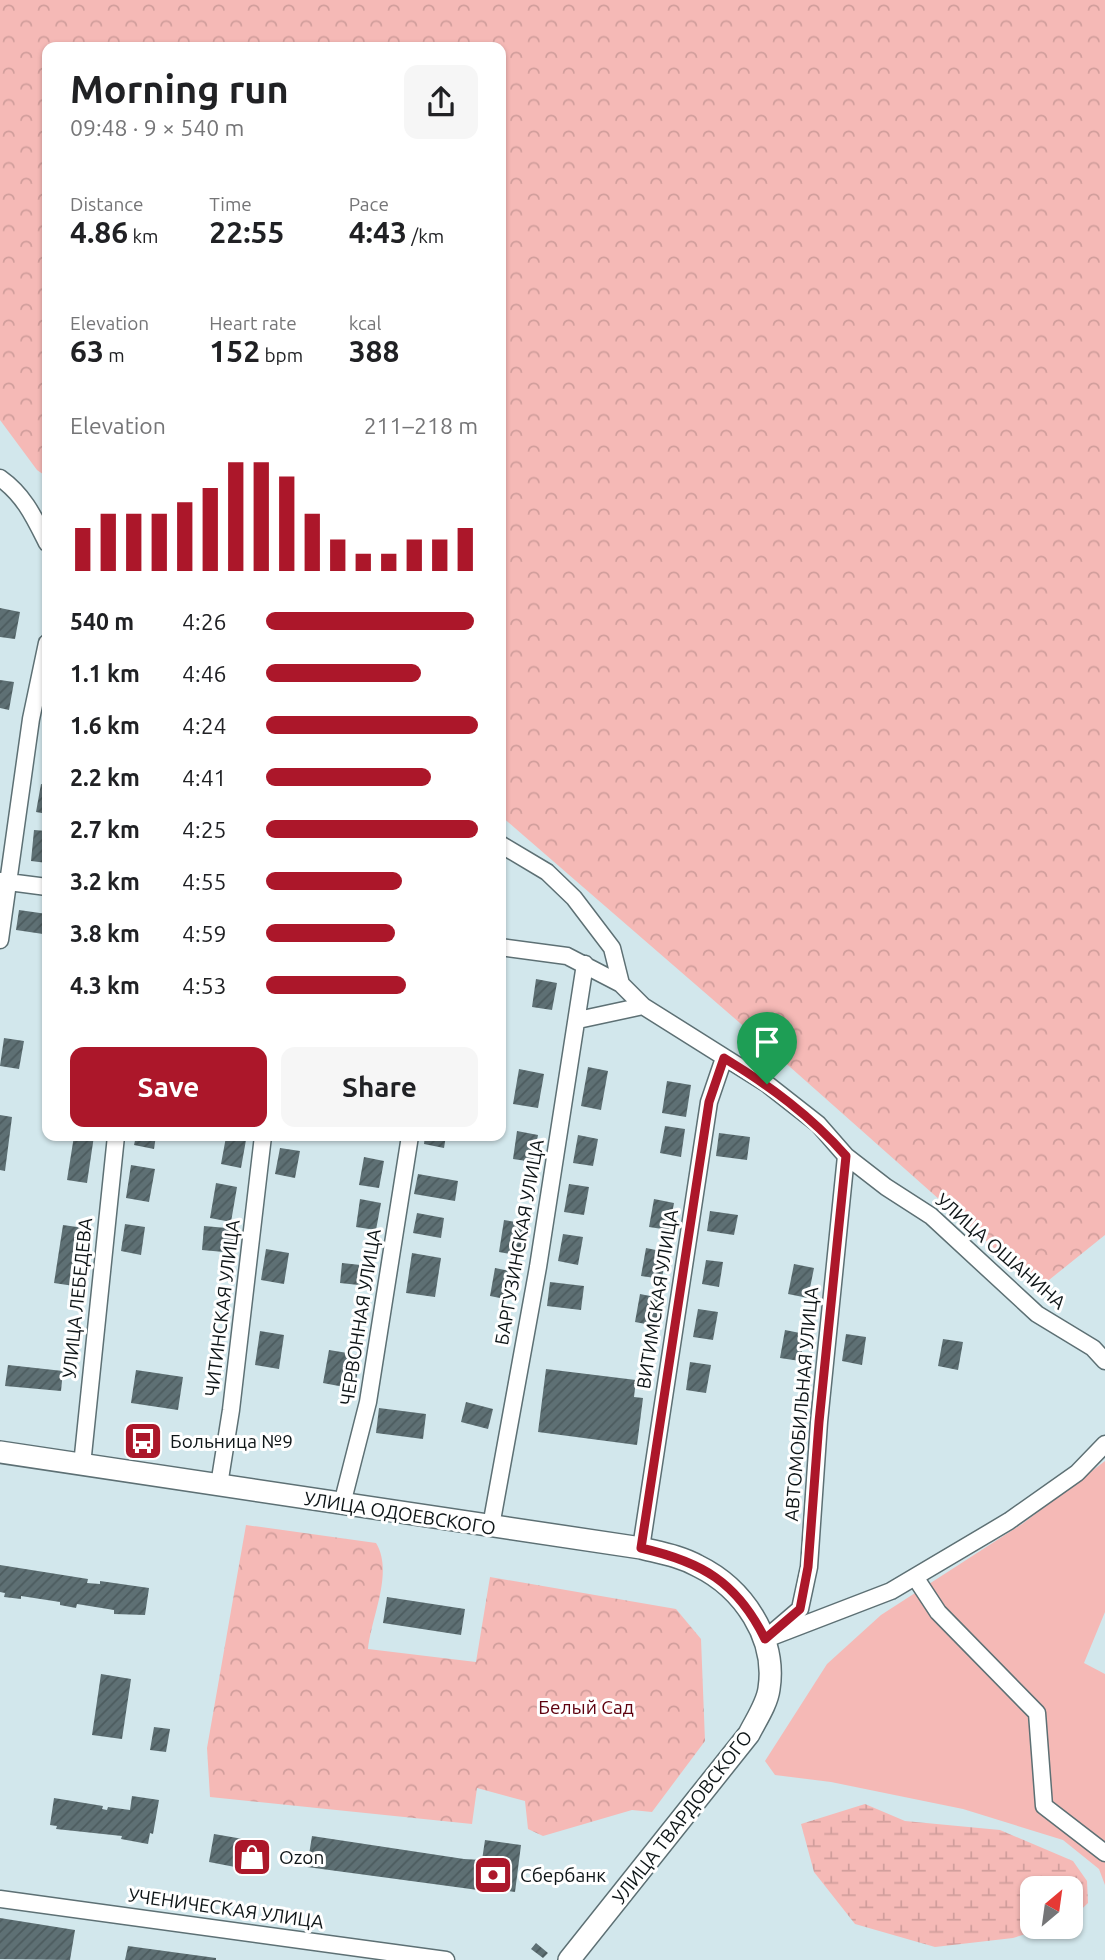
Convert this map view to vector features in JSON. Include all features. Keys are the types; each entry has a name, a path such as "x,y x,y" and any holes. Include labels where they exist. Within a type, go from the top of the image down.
{"street":[{"path":"0,478 12,486 28,506 42,533"},
{"path":"0,940 4,881 42,668"},
{"path":"506,848 547,872 574,898 612,948 621,984"},
{"path":"4,881 42,886"},
{"name":"УЛИЦА ОШАНИНА","path":"506,948 567,956 585,964 621,984 643,1006 767,1084 818,1124 846,1156 886,1187 931,1216 1037,1314 1093,1348 1105,1362"},
{"name":"БАРГУЗИНСКАЯ УЛИЦА","path":"491,1526 578,1020 585,964"},
{"path":"578,1020 643,1006"},
{"name":"ВИТИМСКАЯ УЛИЦА","path":"641,1548 709,1102 724,1058"},
{"name":"УЛИЦА ЛЕБЕДЕВА","path":"82,1465 115,1141"},
{"name":"ЧИТИНСКАЯ УЛИЦА","path":"219,1485 231,1410 262,1141"},
{"name":"ЧЕРВОННАЯ УЛИЦА","path":"342,1504 368,1402 409,1141"},
{"name":"АВТОМОБИЛЬНАЯ УЛИЦА","path":"765,1639 800,1609 808,1567 819,1422 846,1156"},
{"path":"765,1639 880,1595 915,1577 1009,1521 1077,1473 1105,1444"},
{"name":"УЛИЦА ОДОЕВСКОГО","path":"0,1452 641,1548 674,1556 724,1582 753,1614 765,1639"},
{"path":"915,1577 938,1612 1037,1713 1044,1806 1105,1853"},
{"name":"УЛИЦА ТВАРДОВСКОГО","path":"569,1960 749,1734 769,1692 771,1662 765,1639"},
{"name":"УЧЕНИЧЕСКАЯ УЛИЦА","path":"0,1899 446,1960"}],"green space":[{"path":"0,0 1105,0 1105,1235 1039,1288 763,1043 506,820 506,42 42,42 42,474 0,420"},
{"path":"1105,1461 1105,1612 1084,1663 1105,1674 1105,1885 1099,1869 1063,1840 963,1809 831,1782 775,1775 765,1761 827,1664 881,1615 1022,1524"},
{"name":"Белый Сад","path":"246,1525 376,1543 383,1567 382,1581 368,1649 476,1662 490,1577 676,1609 701,1639 705,1741 652,1812 632,1810 543,1836 528,1829 525,1801 477,1788 472,1824 210,1797 207,1748"},
{"path":"865,1804 905,1821 1000,1830 1073,1861 1087,1881 1088,1903 1083,1908 1083,1876 1020,1876 1020,1936 935,1947 855,1924 814,1872 801,1824"}],"building":[{"path":"0,608 20,612 15,639 0,637"},
{"path":"0,680 14,682 9,710 0,708"},
{"path":"41,784 42,784 42,813 36,812"},
{"path":"34,830 42,831 42,862 31,861"},
{"path":"19,910 42,913 42,934 16,930"},
{"path":"536,979 557,983 552,1010 532,1007"},
{"path":"4,1038 24,1041 19,1069 0,1066"},
{"path":"588,1067 608,1071 601,1110 581,1106"},
{"path":"519,1069 544,1074 538,1108 513,1104"},
{"path":"667,1081 691,1085 686,1117 662,1113"},
{"path":"0,1115 12,1117 5,1171 0,1170"},
{"path":"665,1126 685,1129 681,1157 660,1153"},
{"path":"517,1131 538,1135 533,1162 513,1159"},
{"path":"719,1133 750,1137 747,1160 716,1156"},
{"path":"578,1135 598,1139 593,1166 573,1163"},
{"path":"73,1141 93,1141 87,1183 67,1180"},
{"path":"135,1141 155,1141 154,1149 134,1145"},
{"path":"225,1141 246,1141 241,1168 221,1164"},
{"path":"424,1141 445,1141 444,1148 424,1144"},
{"path":"280,1148 300,1151 295,1178 275,1174"},
{"path":"364,1157 384,1161 379,1188 359,1185"},
{"path":"131,1165 155,1169 149,1202 126,1198"},
{"path":"418,1174 458,1181 455,1201 414,1194"},
{"path":"216,1183 237,1187 231,1222 210,1218"},
{"path":"569,1184 589,1187 584,1215 564,1212"},
{"path":"360,1199 381,1203 376,1230 356,1227"},
{"path":"654,1199 674,1203 669,1230 649,1227"},
{"path":"710,1211 738,1215 734,1235 707,1231"},
{"path":"417,1213 444,1218 441,1238 413,1233"},
{"path":"504,1220 528,1224 522,1256 499,1252"},
{"path":"125,1224 145,1227 141,1255 121,1251"},
{"path":"63,1225 84,1228 74,1286 54,1283"},
{"path":"204,1226 238,1229 235,1253 202,1250"},
{"path":"563,1234 583,1237 578,1265 558,1261"},
{"path":"646,1248 666,1252 662,1279 641,1276"},
{"path":"266,1249 289,1253 284,1284 261,1280"},
{"path":"412,1253 441,1258 435,1297 406,1293"},
{"path":"706,1260 723,1262 719,1287 702,1284"},
{"path":"342,1263 370,1266 368,1286 340,1283"},
{"path":"794,1264 814,1268 808,1298 788,1294"},
{"path":"495,1268 515,1272 510,1300 490,1296"},
{"path":"550,1282 584,1286 581,1310 547,1306"},
{"path":"640,1294 660,1298 656,1326 635,1322"},
{"path":"698,1309 718,1312 713,1340 693,1337"},
{"path":"785,1330 805,1334 800,1361 780,1358"},
{"path":"260,1331 284,1335 279,1369 255,1365"},
{"path":"846,1334 866,1337 862,1365 842,1361"},
{"path":"943,1339 963,1342 958,1370 938,1366"},
{"path":"329,1350 360,1355 355,1389 323,1383"},
{"path":"690,1362 711,1365 706,1393 686,1390"},
{"path":"8,1365 63,1371 61,1391 5,1386"},
{"path":"546,1369 636,1380 634,1397 643,1398 637,1445 538,1432"},
{"path":"136,1370 183,1377 178,1410 131,1403"},
{"path":"466,1402 493,1409 488,1429 461,1422"},
{"path":"379,1408 426,1414 423,1439 376,1433"},
{"path":"0,1565 88,1579 87,1583 100,1584 100,1581 149,1588 145,1615 114,1614 114,1610 77,1604 76,1608 60,1605 60,1602 21,1596 21,1599 4,1597 5,1593 0,1592"},
{"path":"387,1597 465,1609 461,1635 383,1623"},
{"path":"101,1674 131,1679 122,1739 92,1735"},
{"path":"154,1727 170,1729 166,1752 150,1750"},
{"path":"132,1796 159,1800 153,1834 150,1833 148,1844 121,1839 122,1836 56,1829 57,1826 50,1825 54,1798 103,1806 102,1809 107,1810 108,1807 130,1810"},
{"path":"214,1834 261,1842 256,1871 209,1862"},
{"path":"312,1836 482,1860 485,1840 521,1845 515,1892 479,1887 478,1890 307,1867"},
{"path":"0,1918 75,1930 70,1960 0,1959"},
{"path":"536,1943 548,1953 543,1958 531,1949"},
{"path":"128,1946 216,1958 216,1960 125,1960"}],"place":[{"name":"Больница №9","path":"143,1441"},
{"name":"Ozon","path":"252,1857"},
{"name":"Сбербанк","path":"493,1875"}],"route":[{"path":"724,1058 767,1084 818,1124 846,1156 819,1422 808,1567 800,1609 765,1639 753,1614 724,1582 699,1566 674,1556 641,1548 709,1102 724,1058"}]}
